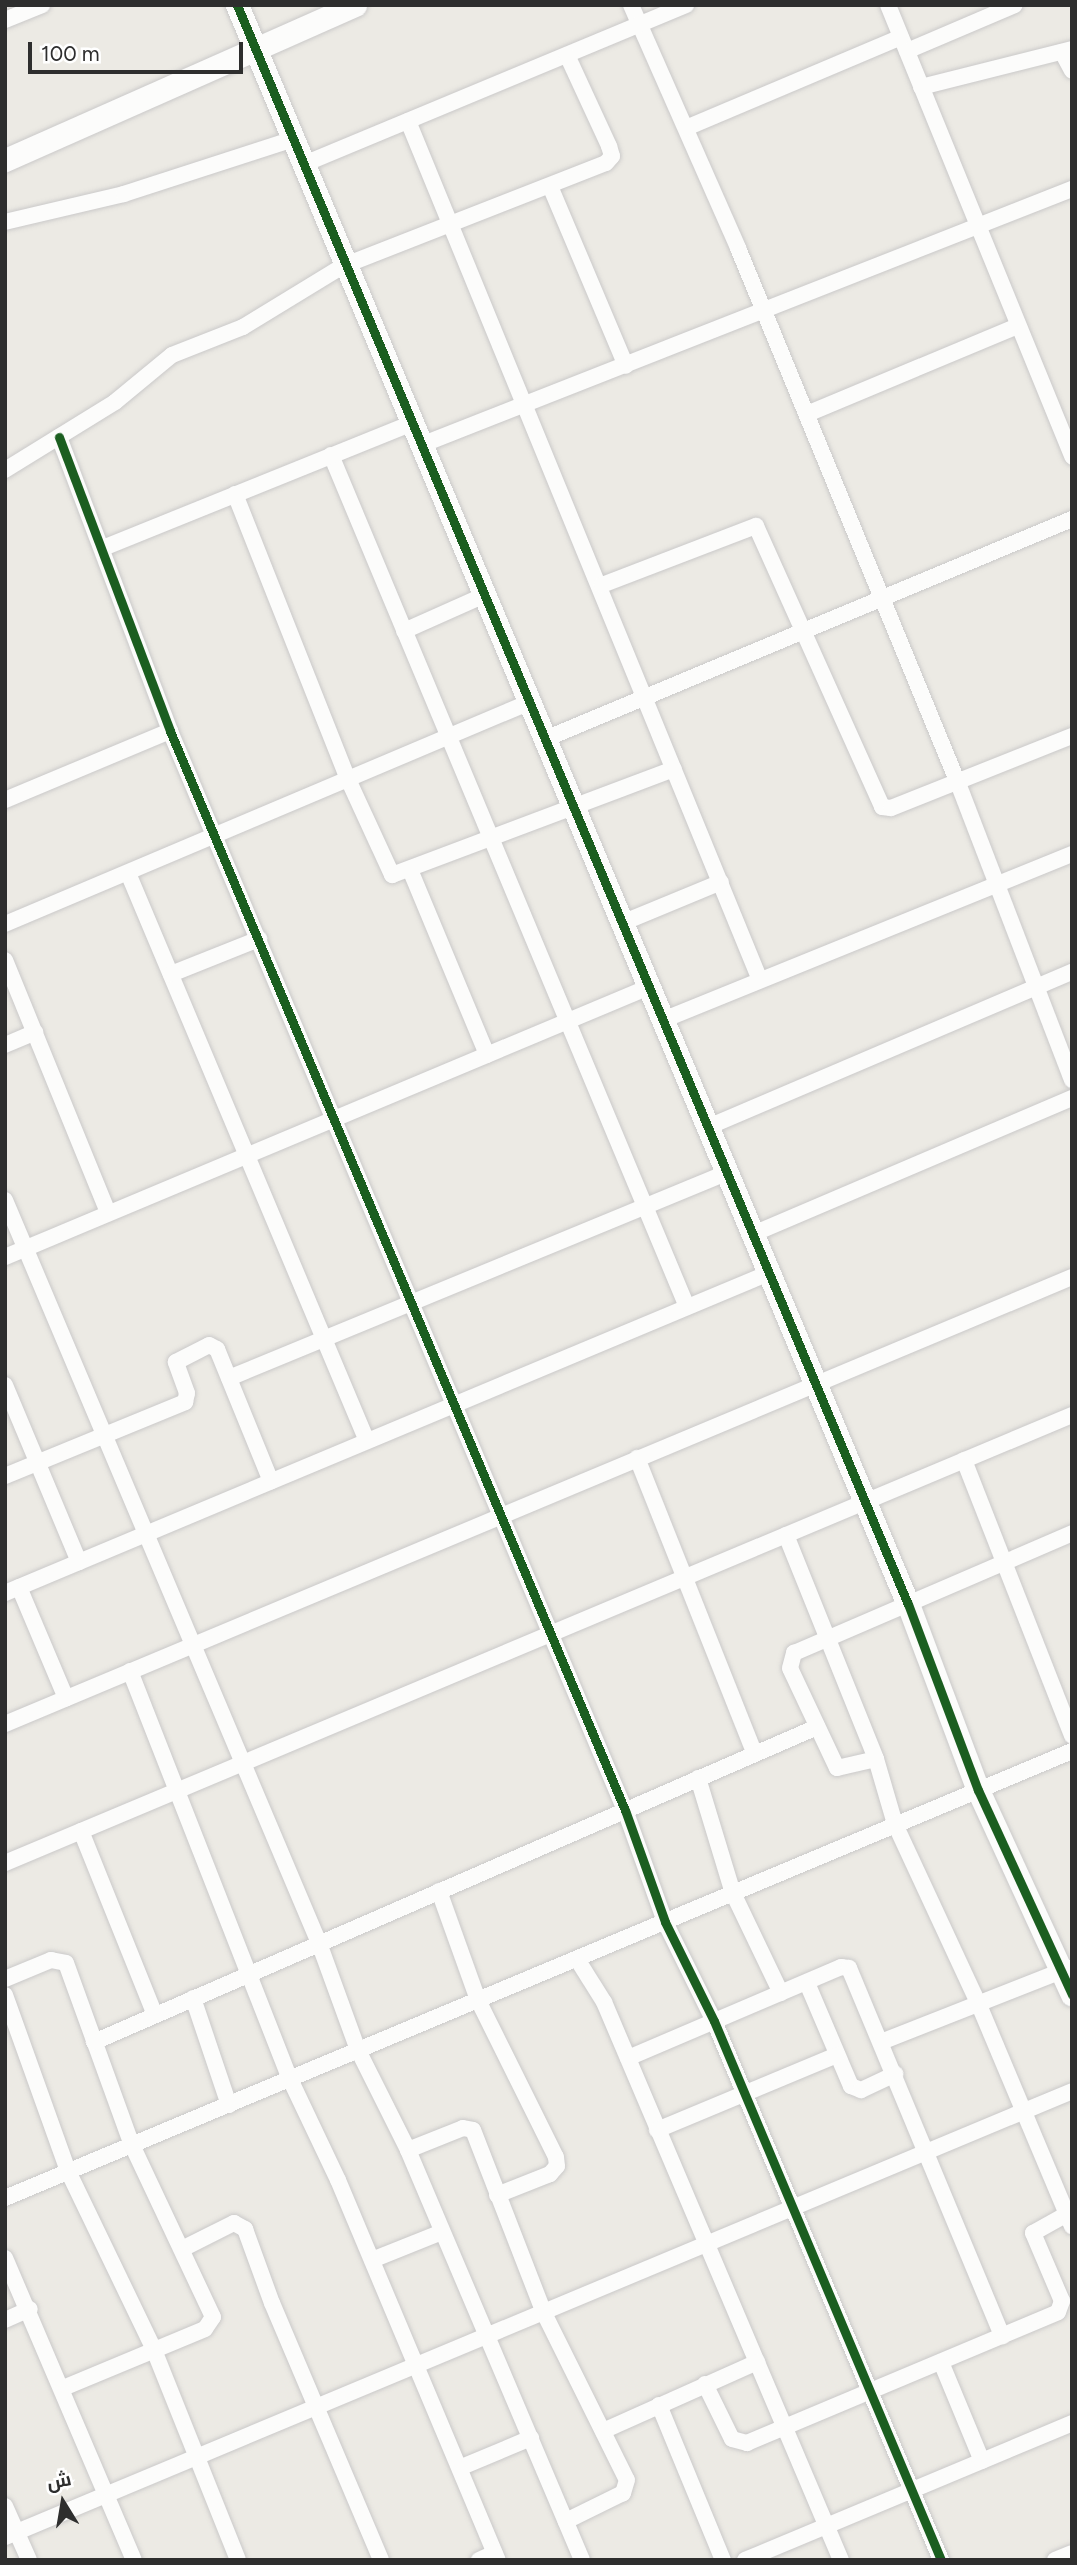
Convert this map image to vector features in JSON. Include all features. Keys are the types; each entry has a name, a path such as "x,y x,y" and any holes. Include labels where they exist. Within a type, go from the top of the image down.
{"street":[{"path":"9,14 42,5"},
{"path":"237,5 304,164 343,266 485,595 908,1604 978,1790 1067,1969 1072,1994"},
{"path":"5,160 355,5"},
{"path":"631,5 686,128 883,599 999,884 1072,1080"},
{"path":"304,164 686,5"},
{"path":"888,5 1072,457"},
{"path":"686,128 904,44 1015,5"},
{"path":"921,87 1067,50 1072,72"},
{"path":"5,470 115,402 172,355 243,327 343,266 451,226 606,163 612,156 567,55"},
{"path":"408,121 602,585 760,980"},
{"path":"5,222 124,194 293,139"},
{"path":"550,186 626,366"},
{"path":"421,445 1072,190"},
{"path":"807,414 1017,326"},
{"path":"103,548 412,423"},
{"path":"59,437 170,731 625,1810 665,1922 714,2021 941,2560"},
{"path":"331,455 687,1307"},
{"path":"235,494 387,871 397,877 674,769"},
{"path":"545,738 802,634 1072,519"},
{"path":"602,585 756,526 877,803 891,808 1072,736"},
{"path":"404,631 485,595"},
{"path":"5,924 347,777 530,702"},
{"path":"5,800 170,731"},
{"path":"663,1020 1072,854"},
{"path":"411,872 487,1055"},
{"path":"128,873 367,1441"},
{"path":"622,923 721,882"},
{"path":"171,974 259,939"},
{"path":"5,960 108,1213"},
{"path":"708,1127 1072,972"},
{"path":"5,1257 649,987"},
{"path":"5,1045 34,1032"},
{"path":"753,1234 1072,1098"},
{"path":"229,1378 409,1301 726,1173"},
{"path":"5,1200 319,1943 358,2050 408,2150 582,2560"},
{"path":"66,1698 12,1590 769,1273"},
{"path":"5,1724 1072,1277"},
{"path":"5,1476 185,1402 187,1393 176,1366 178,1358 213,1346 271,1481"},
{"path":"5,1385 79,1562"},
{"path":"5,1863 1072,1415"},
{"path":"637,1458 687,1576 754,1752"},
{"path":"964,1460 1007,1561 1072,1736"},
{"path":"705,2384 739,2443 784,2429 1002,2336 1062,2307 1033,2233 1069,2220 979,2005 895,1824 876,1759 786,1535"},
{"path":"876,1759 837,1768 817,1727 790,1659 828,1639 1007,1561 1070,1539"},
{"path":"130,1671 180,1788 290,2079 462,2468 496,2556 478,2560"},
{"path":"94,2042 754,1752 817,1727"},
{"path":"5,2198 1072,1751"},
{"path":"698,1778 733,1893 781,1993"},
{"path":"80,1831 155,2015"},
{"path":"439,1891 478,2000 556,2157 557,2166 550,2174 497,2195"},
{"path":"577,1959 604,2002 841,2560"},
{"path":"5,1979 51,1960 66,1963 132,2145 184,2248 213,2317 211,2324 63,2388"},
{"path":"628,2058 841,1967 849,1968 1002,2336"},
{"path":"881,2042 1067,1969"},
{"path":"807,1983 837,2055 856,2090 895,2074"},
{"path":"5,1995 68,2171 154,2350 195,2459 238,2560"},
{"path":"193,1998 229,2105"},
{"path":"657,2130 837,2055"},
{"path":"11,2535 1072,2091"},
{"path":"408,2150 469,2127 544,2313 603,2431 627,2486 624,2493 566,2521"},
{"path":"184,2248 234,2223 245,2229 316,2408 381,2560"},
{"path":"372,2260 442,2232"},
{"path":"5,2258 30,2309 134,2560"},
{"path":"5,2320 30,2309"},
{"path":"603,2431 757,2361"},
{"path":"941,2362 982,2461"},
{"path":"659,2405 723,2560"},
{"path":"746,2560 1072,2423"},
{"path":"462,2468 531,2438"},
{"path":"5,2506 11,2535 29,2560"},
{"path":"1055,2560 1072,2553"}],"cycle path":[{"path":"237,5 908,1604 978,1790 1072,1994"},
{"path":"59,437 170,731 625,1810 665,1922 714,2021 941,2560"}]}
